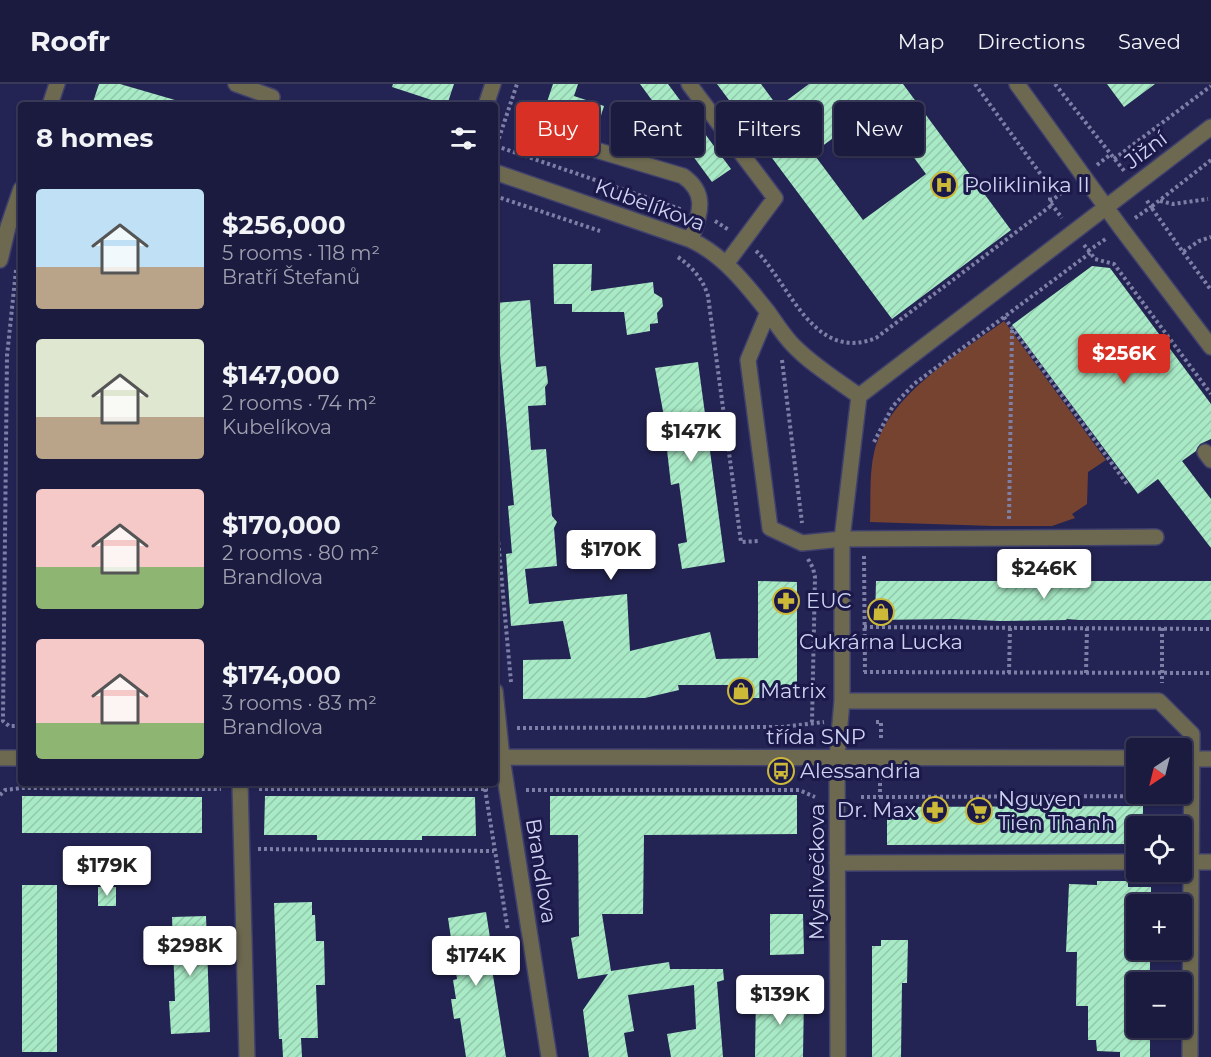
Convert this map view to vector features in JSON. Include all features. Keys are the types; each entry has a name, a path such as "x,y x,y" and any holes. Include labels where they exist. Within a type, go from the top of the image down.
{"street":[{"path":"51,102 57,84"},
{"path":"236,84 272,97"},
{"path":"487,102 493,84"},
{"path":"689,84 775,198 726,264"},
{"path":"1017,84 1211,347"},
{"name":"Jižní","path":"1107,207 1211,127"},
{"path":"599,151 683,176 690,181 701,201 691,240"},
{"name":"Kubelíkova","path":"498,173 691,240 707,248 726,264 793,345 859,396"},
{"path":"0,260 18,198"},
{"path":"837,758 842,701 842,538 859,396 1107,207"},
{"path":"768,312 748,360 770,528 802,543 842,538 1156,537"},
{"path":"842,701 1159,701 1192,734 1191,738"},
{"path":"0,758 18,758"},
{"name":"třída SNP","path":"498,758 1126,759"},
{"name":"Brandlova","path":"498,758 507,789 549,1057"},
{"name":"Myslivečkova","path":"837,758 838,1057"},
{"path":"1192,759 1211,759"},
{"path":"240,786 247,1057"},
{"path":"837,863 1126,862"},
{"path":"1192,862 1211,862"},
{"path":"1186,882 1190,1057"}],"path":[{"path":"498,142 517,84"},
{"path":"975,84 1050,187 1051,203 1073,232 1095,260 1114,264 1211,394"},
{"path":"1055,84 1135,185 1211,290"},
{"path":"1114,159 1211,86"},
{"path":"498,149 713,220 760,255 816,328 832,339 844,342 865,343 876,338 1051,203 1076,180"},
{"path":"873,445 884,420 904,393 1160,201 1168,192 1211,160"},
{"path":"498,197 608,234"},
{"path":"1160,201 1173,204 1208,199"},
{"path":"1183,252 1199,241 1211,237"},
{"path":"676,256 689,265 705,286 708,296 741,542 762,541"},
{"path":"17,265 7,356 2,717 9,726 18,726"},
{"path":"1004,317 1127,484"},
{"path":"1009,538 1012,328"},
{"path":"864,538 865,672"},
{"path":"498,539 512,693"},
{"path":"842,627 1211,629"},
{"path":"1009,673 1010,628"},
{"path":"1086,673 1087,628"},
{"path":"1162,628 1162,689"},
{"path":"842,673 1211,673"},
{"path":"516,728 782,727 812,722"},
{"path":"880,749 881,722"},
{"path":"880,770 880,797"},
{"path":"0,795 5,790 19,786"},
{"path":"240,786 799,790 815,797"},
{"path":"485,789 509,942"},
{"path":"861,797 1126,796"},
{"path":"257,849 494,851"}],"shaded area":[{"path":"1004,321 1106,460 1088,472 1087,504 1072,514 1075,518 1052,526 870,522 872,461 882,432 894,412 909,394 946,362"}],"building":[{"path":"99,84 120,84 175,100 175,102 93,102"},
{"path":"393,84 454,84 448,102 438,102 392,87"},
{"path":"553,84 578,84 574,96 592,102 547,102"},
{"path":"640,84 668,84 681,102 653,102"},
{"name":"Poliklinika II","path":"717,84 761,84 774,102 730,102"},
{"name":"Poliklinika II","path":"809,84 903,84 916,102 834,102 834,137 822,146 822,102 785,102"},
{"path":"1107,84 1155,84 1124,107"},
{"path":"599,104 604,106 599,122"},
{"name":"Poliklinika II","path":"924,112 1011,230 892,319 771,156 815,156 863,220 926,174 913,156 924,156"},
{"path":"704,133 716,149 716,156 721,156 731,169 712,182 693,156 704,156"},
{"path":"553,264 592,264 591,291 653,282 654,293 662,298 663,306 657,313 658,323 650,324 650,331 627,335 624,312 572,312 572,304 554,304"},
{"path":"1092,266 1110,268 1211,404 1211,439 1200,444 1196,451 1182,461 1211,499 1211,548 1158,479 1138,494 1012,325"},
{"path":"530,300 536,367 546,366 548,383 545,387 546,405 528,406 531,450 546,449 552,516 557,522 554,528 557,566 525,569 529,604 627,594 630,651 710,632 716,659 758,658 758,581 797,582 797,698 732,698 732,685 678,685 679,690 645,698 523,699 523,660 571,659 563,621 511,626 506,554 512,553 508,506 514,505 498,335 498,303"},
{"path":"698,362 725,562 682,569 678,544 687,542 679,483 671,485 667,450 670,449 655,368"},
{"path":"876,581 1211,581 1211,620 875,620"},
{"path":"797,795 797,834 644,835 643,914 602,914 611,971 669,962 670,969 723,969 724,980 717,982 723,1057 671,1057 667,1034 696,1029 694,985 628,995 634,1031 624,1033 628,1057 589,1057 583,1010 608,974 578,979 571,938 579,936 578,835 550,835 550,796"},
{"path":"22,796 202,797 202,833 22,833"},
{"path":"265,796 475,797 476,836 422,836 422,840 317,840 317,835 264,835"},
{"path":"1143,806 1143,816 1126,816 1126,844 887,845 887,807"},
{"path":"1097,881 1126,881 1128,887 1151,887 1151,894 1126,894 1126,960 1150,960 1150,972 1126,972 1126,1038 1150,1038 1150,1057 1120,1057 1120,1052 1097,1051 1096,1040 1088,1040 1088,1006 1076,1006 1077,952 1066,952 1069,884 1097,885"},
{"path":"22,885 57,885 57,1052 22,1052"},
{"path":"98,887 116,887 116,906 98,906"},
{"path":"312,902 316,941 324,941 325,985 316,985 318,1038 301,1038 302,1057 283,1057 282,1039 279,1039 274,903"},
{"path":"486,912 491,944 488,944 506,1057 466,1057 460,1018 454,1019 451,999 456,999 453,980 457,979 448,918"},
{"path":"770,914 803,914 804,954 770,955"},
{"path":"206,916 210,1032 171,1034 169,1001 175,1001 172,917"},
{"path":"881,940 908,940 907,983 902,983 901,1057 872,1057 872,946 881,946"},
{"path":"756,995 804,995 803,1057 755,1057"}],"place":[{"name":"Poliklinika II","path":"944,185"},
{"name":"EUC","path":"786,601"},
{"name":"Cukrárna Lucka","path":"881,612"},
{"name":"Matrix","path":"741,691"},
{"name":"Alessandria","path":"781,771"},
{"name":"Dr. Max","path":"935,810"},
{"name":"Nguyen Tien Thanh","path":"979,811"}]}
